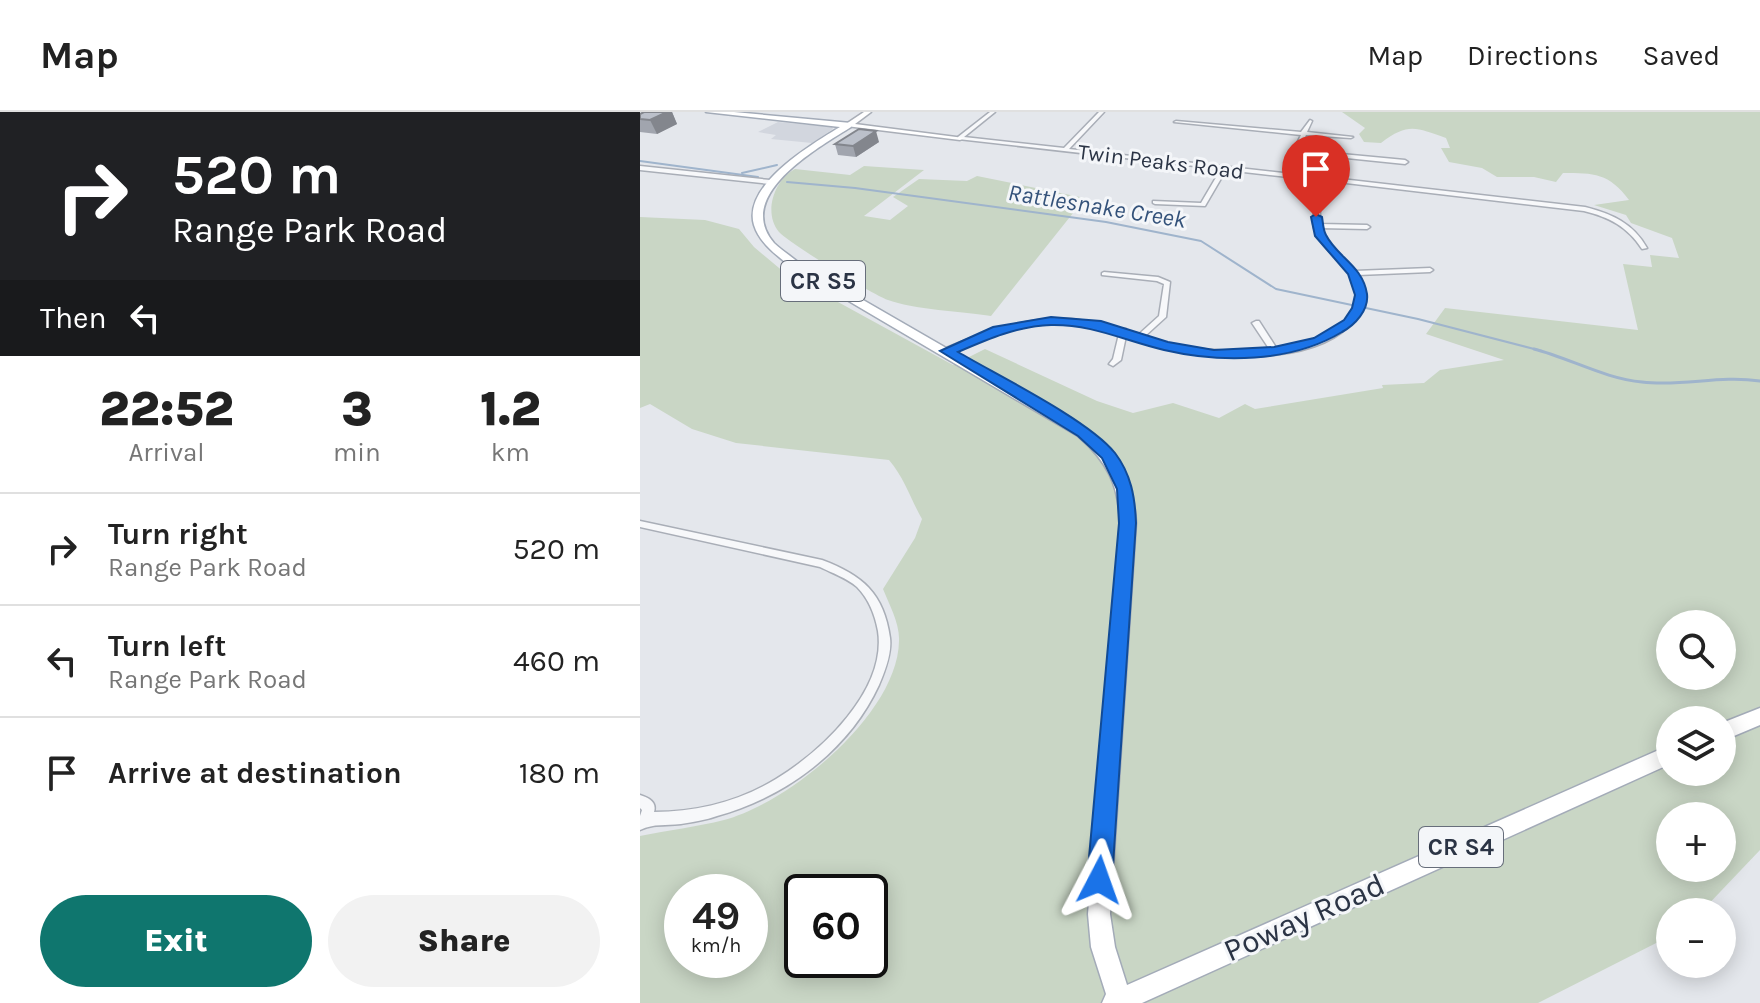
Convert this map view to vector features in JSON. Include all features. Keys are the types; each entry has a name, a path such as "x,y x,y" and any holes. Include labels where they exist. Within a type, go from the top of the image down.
{"main road":[{"name":"Twin Peaks Road","path":"714,112 848,125"},
{"name":"Twin Peaks Road","path":"744,112 848,125"},
{"path":"770,182 799,157 848,125"},
{"name":"CR S5","path":"770,182 760,199 757,222 775,251 1083,433 1109,456 1126,489 1128,523 1099,880 1103,947 1117,1002"},
{"path":"1736,726 1760,716"},
{"name":"Poway Road","path":"1117,1002 1656,760"}],"street":[{"path":"848,125 868,112"},
{"path":"960,138 993,112"},
{"path":"1065,150 1102,112"},
{"path":"1285,175 1310,121"},
{"path":"1176,122 1351,137"},
{"name":"Twin Peaks Road","path":"848,125 1592,210 1634,230 1644,248"},
{"path":"1295,151 1405,162"},
{"path":"640,168 770,182"},
{"path":"1155,202 1203,205 1224,169"},
{"path":"947,351 990,333 1032,323 1070,321 1123,331 1166,346 1214,354 1274,351 1319,341 1348,323 1359,309 1361,295 1354,273 1320,236 1316,226 1327,180"},
{"name":"Twin Peaks Road","path":"1474,195 1499,194 1572,202"},
{"path":"1316,226 1367,227"},
{"path":"1354,273 1430,270"},
{"path":"1104,274 1158,279 1168,283 1162,317 1141,336"},
{"path":"1256,323 1274,351"},
{"path":"1113,364 1117,360 1123,331"},
{"path":"640,524 822,564 848,576 863,586 873,600 883,623 885,645 879,674 845,733 783,782 747,800 706,814 670,819 643,821 649,807 640,801"}],"shaded area":[{"path":"778,122 833,129 812,143 771,139 776,135 758,132"}],"green space":[{"path":"1342,112 1760,112 1760,850 1736,875 1736,802 1656,802 1656,882 1730,882 1714,898 1656,898 1656,943 1538,1003 640,1003 640,836 724,820 750,810 779,795 836,752 880,697 894,669 899,634 883,589 915,538 922,519 889,460 736,443 692,429 650,404 640,408 640,217 705,220 739,229 754,247 785,273 953,365 985,349 1097,401 1133,413 1173,403 1219,418 1245,404 1255,409 1383,388 1382,385 1424,383 1440,370 1504,360 1426,334 1445,308 1638,330 1623,264 1652,267 1650,255 1679,258 1672,238 1631,223 1626,215 1594,205 1629,200 1615,184 1600,176 1563,173 1556,182 1534,177 1497,177 1482,168 1449,162 1441,148 1450,148 1446,138 1427,132 1406,130 1381,143 1364,142 1359,134 1365,128"},
{"path":"864,166 924,170 864,216 890,220 908,206 893,197 919,179 967,181 977,176 1085,198 991,316 924,308 888,300 866,289 798,247 774,224 771,207 776,189 795,169 850,175"}],"building":[{"path":"667,112 650,120 640,119 640,114"},
{"path":"859,129 876,131 853,146 835,144"}],"waterway":[{"name":"Rattlesnake Creek","path":"640,161 758,177"},
{"path":"742,173 777,165"},
{"name":"Rattlesnake Creek","path":"787,182 855,188 1106,222 1201,241 1276,289 1418,319 1542,351"},
{"name":"Rattlesnake Creek","path":"1534,349 1628,380 1657,383 1730,379 1760,381"}],"route":[{"path":"1099,880 1128,523 1126,489 1109,456 1083,433 947,351 998,330 1051,321 1101,325 1166,346 1214,354 1274,351 1319,341 1348,323 1359,309 1361,295 1354,273 1320,236 1316,217"}]}
